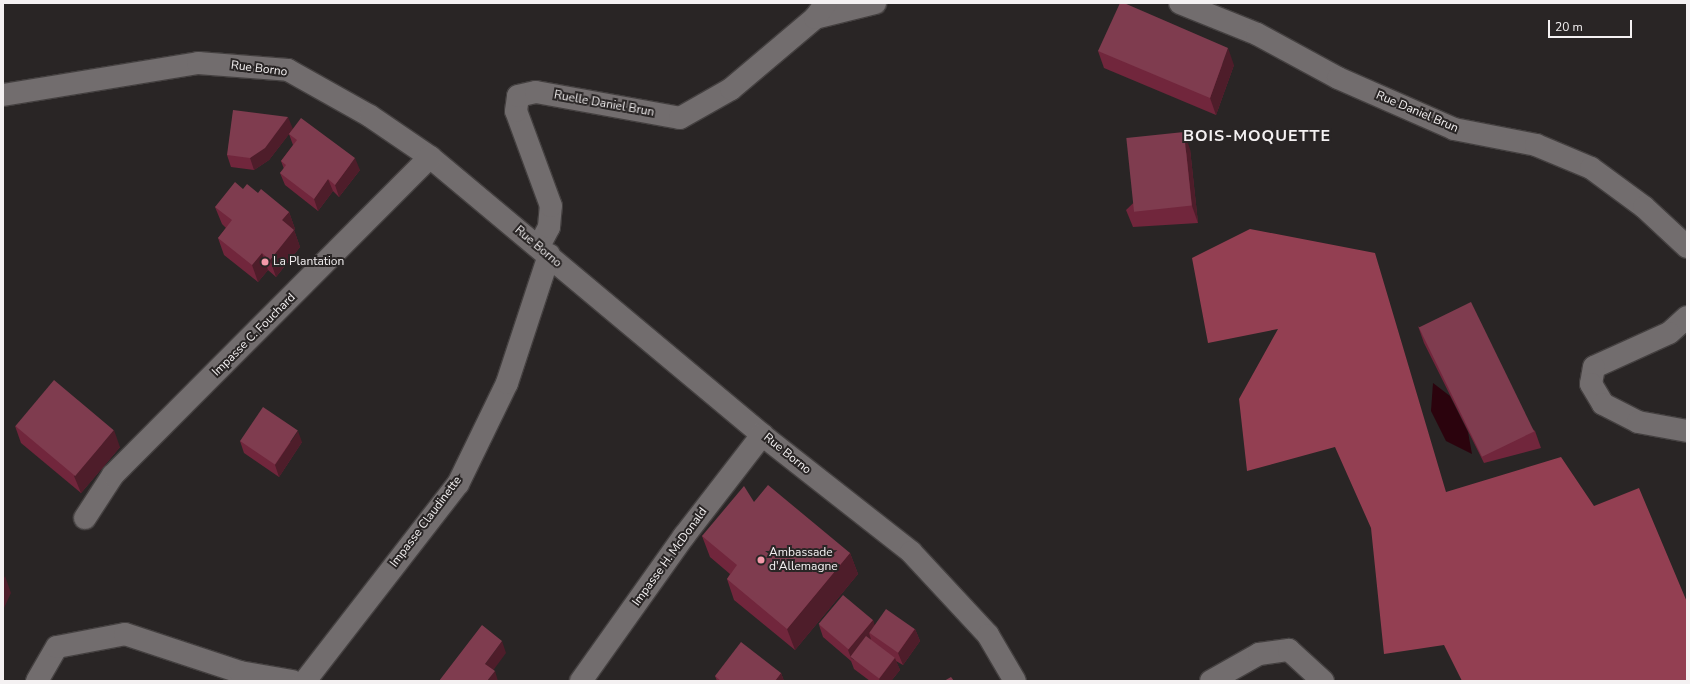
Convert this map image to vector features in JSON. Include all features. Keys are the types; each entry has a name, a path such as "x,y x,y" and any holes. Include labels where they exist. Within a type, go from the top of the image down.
{"street":[{"path":"821,10 875,3"},
{"name":"Rue Daniel Brun","path":"1180,3 1257,34 1338,78 1454,129 1536,145 1591,168 1644,207 1687,247"},
{"name":"Ruelle Daniel Brun","path":"544,251 552,206 516,111 518,96 536,92 680,118 731,89 821,10"},
{"name":"Rue Borno","path":"3,96 198,63 288,70 370,116 430,158 544,251 762,434 911,552 988,635 1015,681"},
{"name":"Impasse C. Fouchard","path":"85,518 113,475 430,158"},
{"name":"Impasse Claudinette","path":"305,681 458,484 507,383 544,251"},
{"path":"1687,317 1669,333 1594,367 1591,384 1603,404 1638,422 1687,431"},
{"name":"Impasse H. McDonald","path":"581,681 684,536 762,434"},
{"path":"37,681 57,647 125,634 240,672 292,681"},
{"path":"1211,681 1259,654 1289,650 1323,681"}],"shaded area":[{"path":"1250,229 1375,253 1446,492 1561,457 1594,506 1639,488 1687,602 1687,681 1462,681 1444,645 1384,654 1371,528 1335,447 1247,471 1239,399 1278,329 1208,343 1192,258"},
{"path":"1433,383 1450,396 1468,432 1472,454 1446,441 1431,411"}],"building":[{"path":"1120,3 1124,3 1228,48 1210,98 1098,51"},
{"path":"233,110 288,117 265,148 250,158 227,155"},
{"path":"301,118 355,158 335,185 328,179 314,199 280,173 286,165 281,161 297,140 289,134"},
{"path":"1184,132 1192,206 1134,212 1126,138"},
{"path":"235,182 243,189 247,184 258,193 261,189 289,212 282,220 294,230 270,260 262,253 252,265 218,238 232,220 215,207"},
{"path":"1471,302 1534,431 1482,457 1419,327"},
{"path":"54,380 114,430 75,476 15,426"},
{"path":"263,407 298,430 275,464 240,441"},
{"path":"768,485 850,553 787,629 727,579 737,565 702,536 744,486 754,502"},
{"path":"843,595 873,620 848,649 819,624"},
{"path":"886,609 915,629 898,653 869,633"},
{"path":"482,625 502,641 485,664 495,671 487,681 439,681"},
{"path":"866,636 895,658 879,678 850,657"},
{"path":"741,642 781,673 775,681 721,681 715,676"},
{"path":"951,677 954,681 944,681"}],"place":[{"name":"La Plantation","path":"265,262"},
{"name":"Ambassade d'Allemagne","path":"761,560"}],"district":[{"name":"BOIS-MOQUETTE","path":"1257,136"}]}
